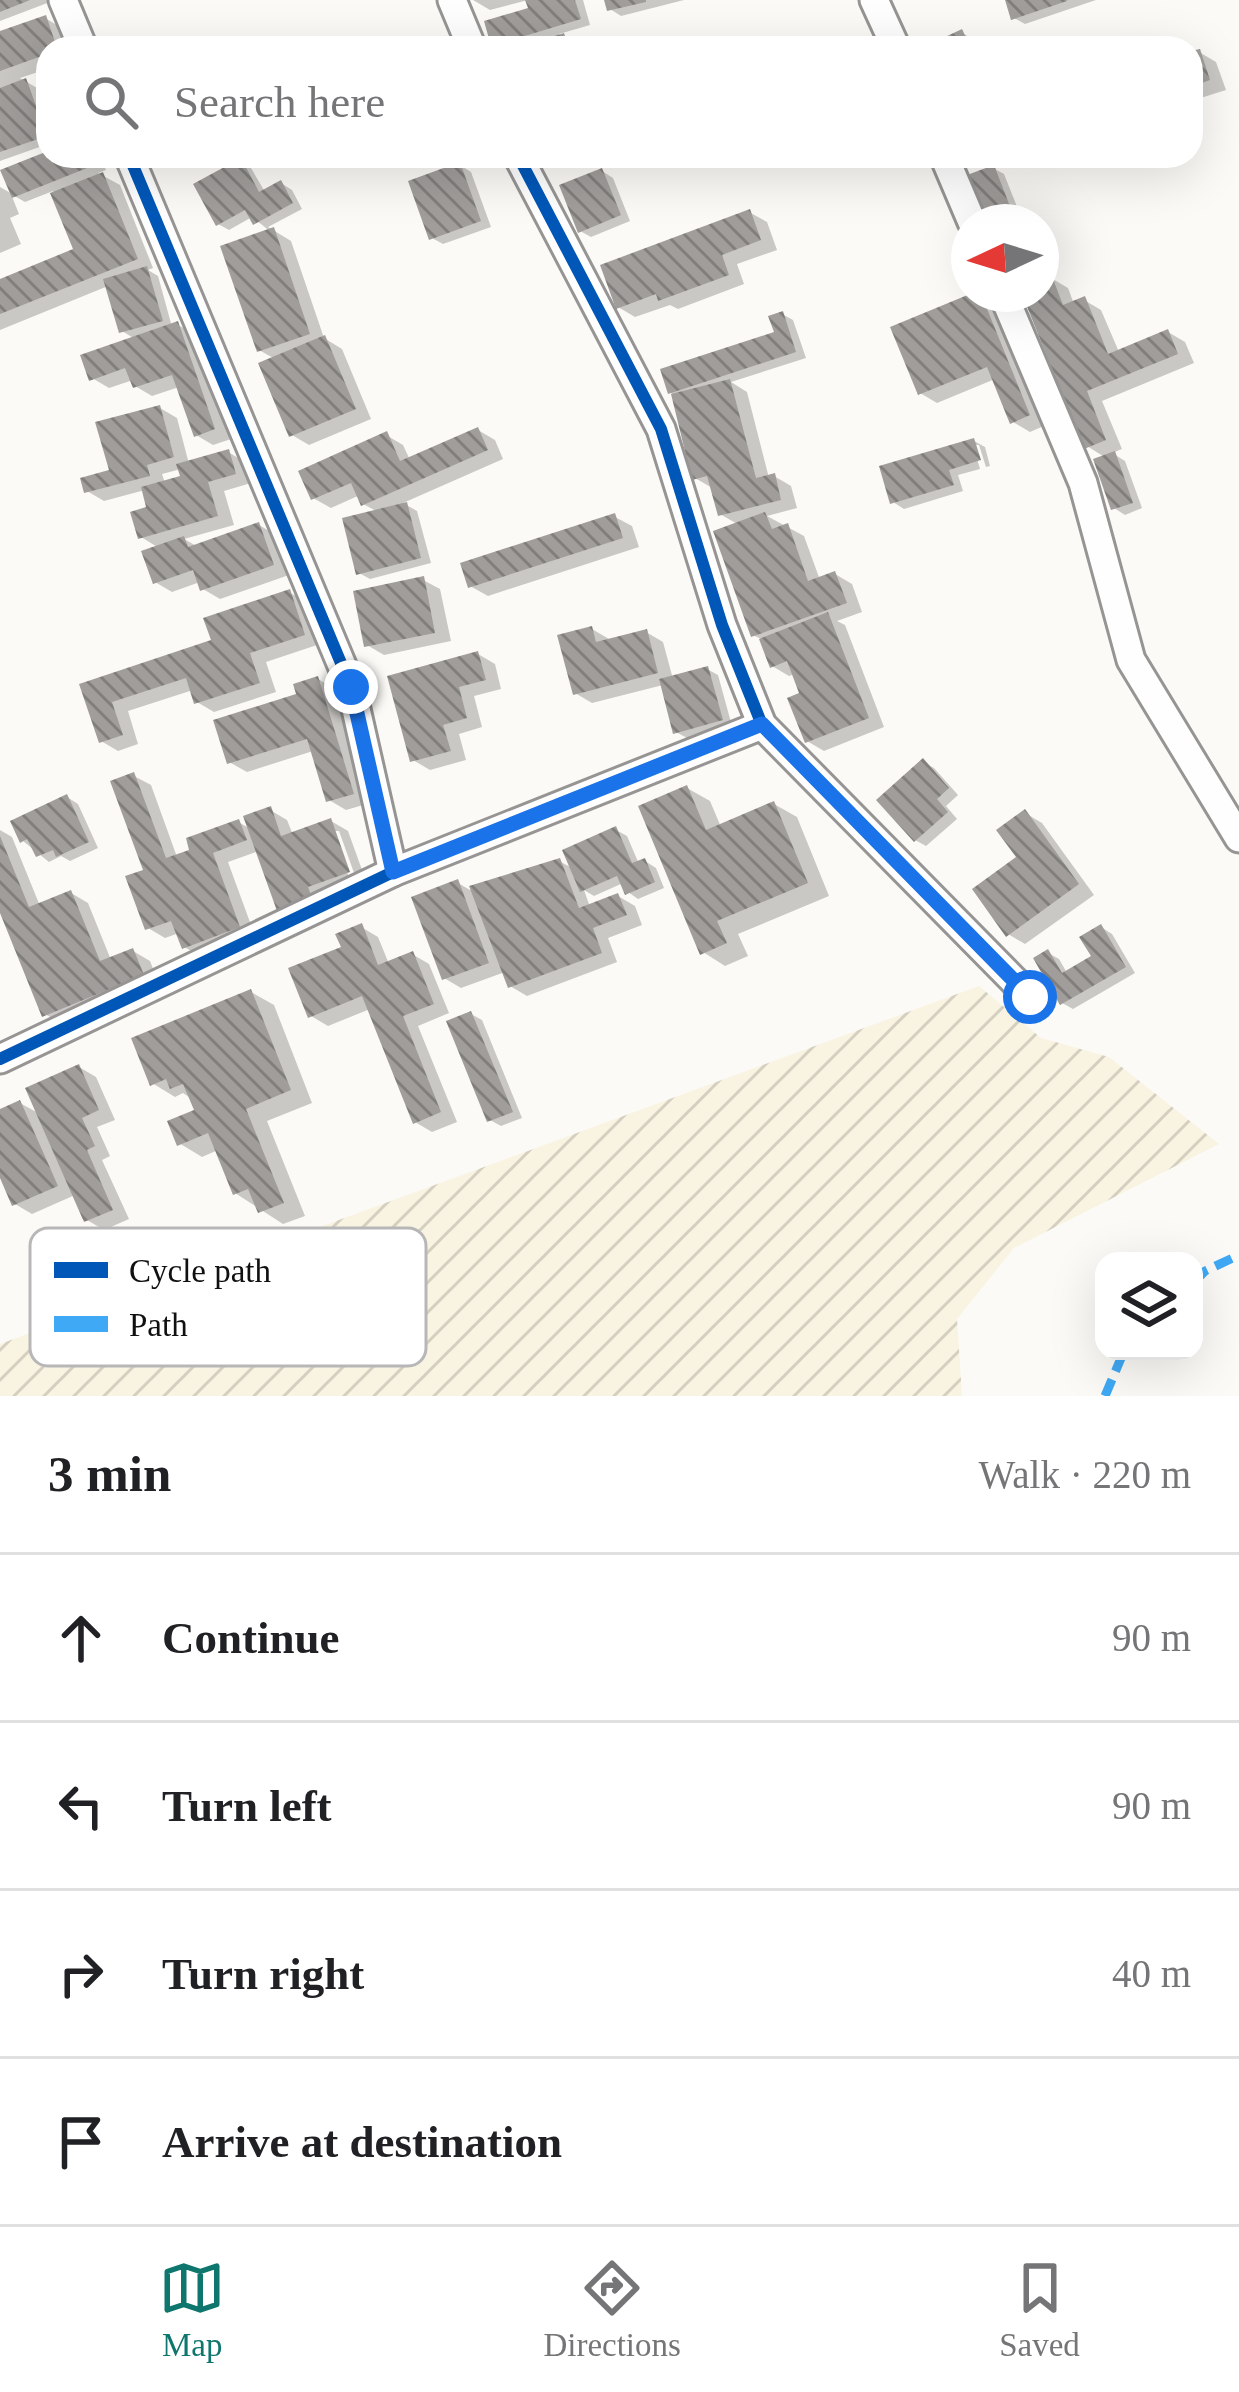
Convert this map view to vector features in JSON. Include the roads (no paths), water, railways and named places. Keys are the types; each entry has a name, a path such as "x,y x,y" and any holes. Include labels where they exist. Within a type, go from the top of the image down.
{"street":[{"path":"63,0 78,36"},
{"path":"452,0 467,36"},
{"path":"874,0 890,36"},
{"path":"134,168 351,687 393,872"},
{"path":"524,168 661,429 722,625 762,724 1030,997"},
{"path":"949,168 964,204"},
{"path":"1011,312 1083,483 1131,660 1239,838"},
{"path":"0,1060 393,872 762,724"}]}
